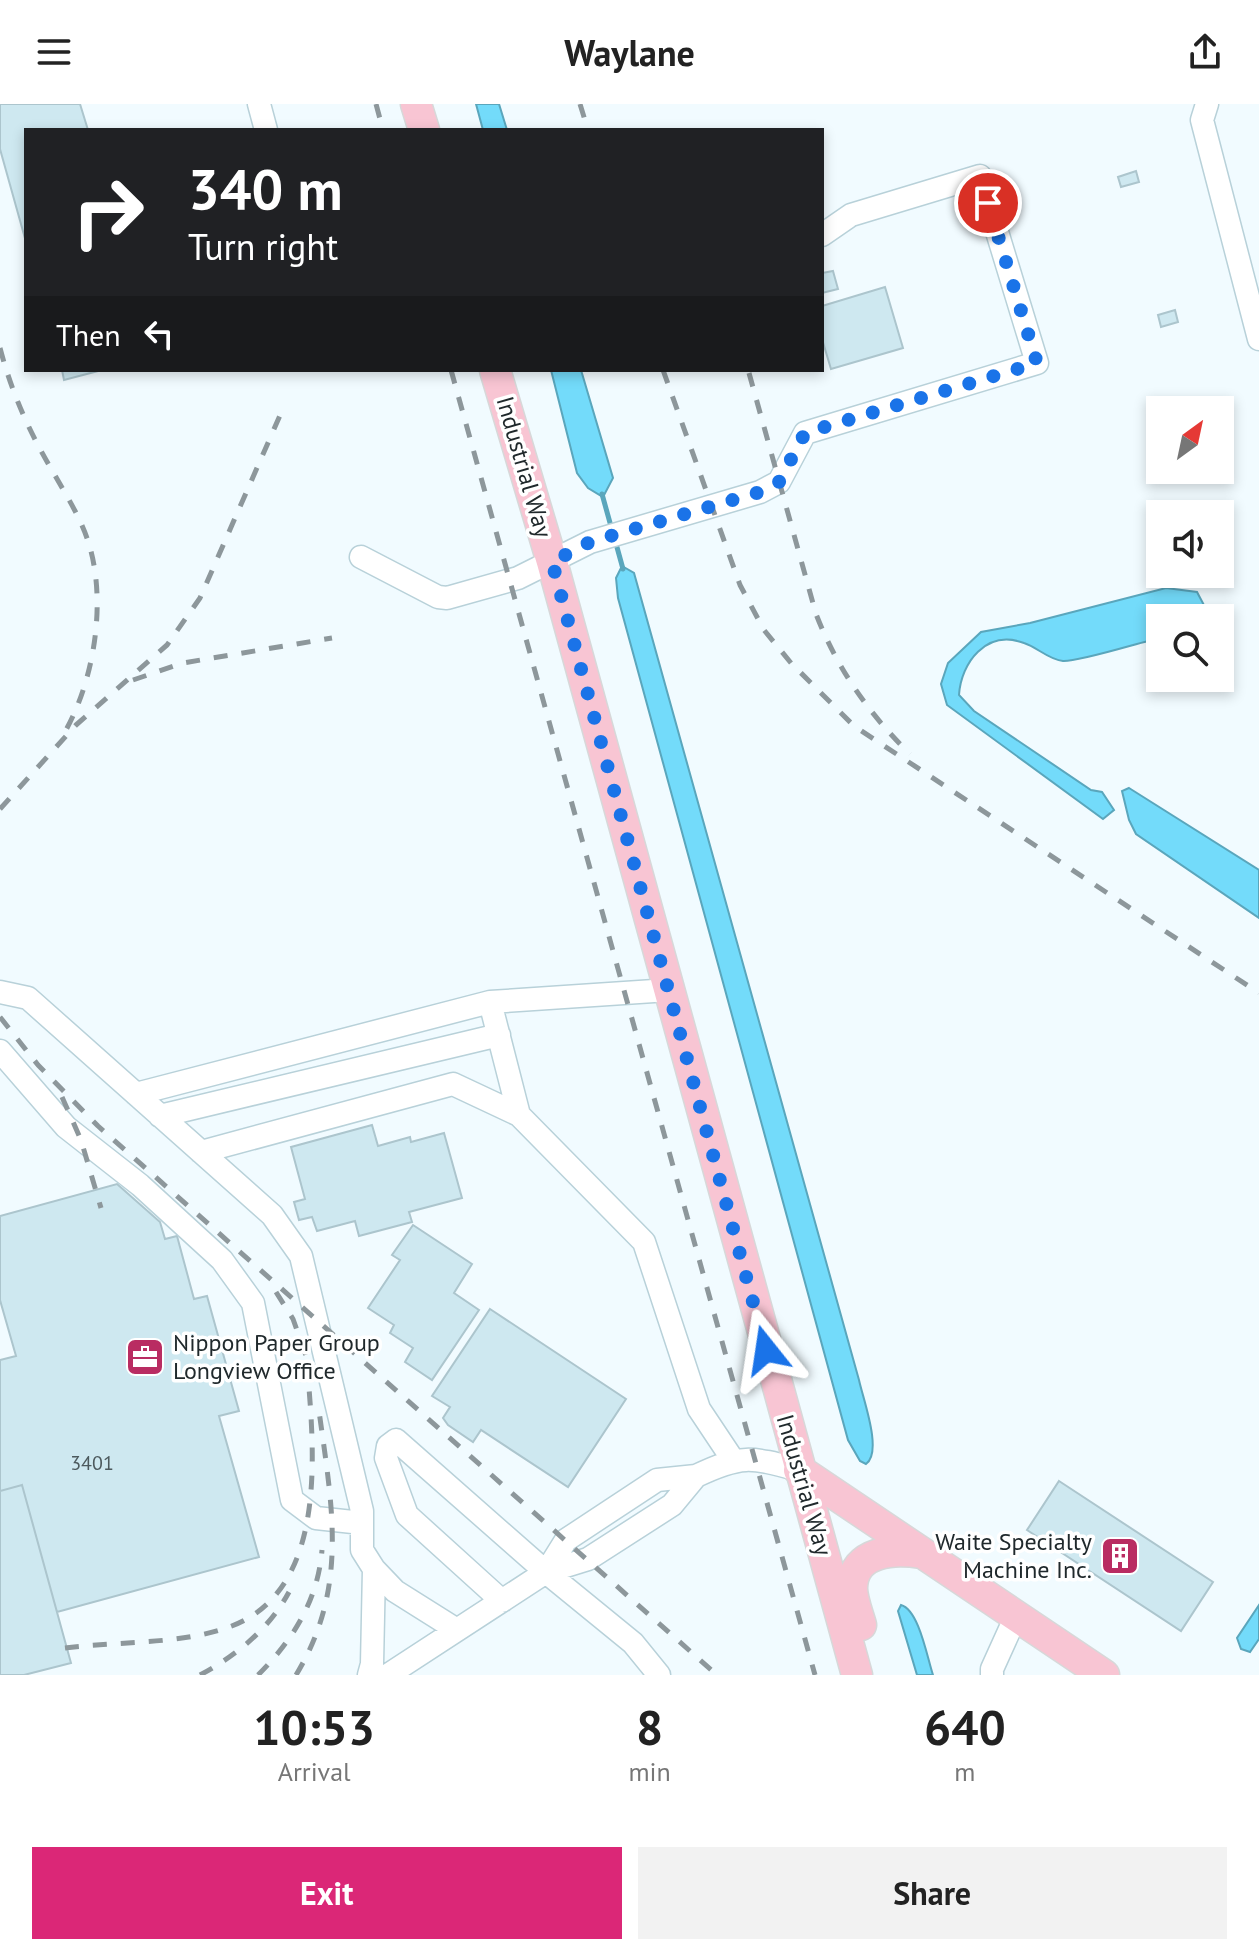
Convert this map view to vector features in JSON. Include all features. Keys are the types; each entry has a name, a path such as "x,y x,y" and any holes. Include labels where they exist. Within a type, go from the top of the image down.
{"main road":[{"path":"416,104 423,128"},
{"name":"Industrial Way","path":"496,372 552,562 855,1668"},
{"path":"799,1470 1104,1675"},
{"path":"855,1668 864,1640 852,1587 856,1574 863,1563 886,1550 921,1553"}],"lane":[{"path":"259,104 265,128"},
{"path":"1207,104 1202,120 1259,339"},
{"path":"361,557 384,566 429,595 447,598 518,578 590,542 760,492 779,482 805,433 1037,363 980,176 851,215 824,234"},
{"path":"136,1094 490,1002 669,990"},
{"path":"0,992 28,998 272,1215 301,1256 362,1523 362,1550 374,1569 395,1591 457,1630"},
{"path":"490,1002 519,1115"},
{"path":"160,1116 499,1035"},
{"path":"0,1051 66,1127 140,1185 222,1260 253,1303 292,1500 316,1518 362,1523"},
{"path":"201,1152 453,1084 519,1115 644,1242 699,1409 733,1460"},
{"path":"502,1601 407,1515 386,1458 388,1446 396,1440 546,1572 633,1643 659,1675"},
{"path":"388,1675 546,1572 588,1559 672,1505 696,1476 733,1460 755,1458 799,1470"},
{"path":"369,1675 374,1569"},
{"path":"992,1675 1016,1616"}],"water":[{"path":"476,104 499,104 506,128 482,128"},
{"path":"552,372 582,372 613,478 603,497 588,488 577,473"},
{"path":"622,566 634,573 859,1380 873,1448 866,1464 860,1461 848,1440 618,598 616,578"},
{"path":"1166,588 1197,592 1203,604 1146,604 1146,642 1063,661 1024,643 998,641 978,652 965,671 959,695 974,711 1091,790 1102,792 1114,810 1103,819 947,705 941,684 948,663 981,632 1030,623"},
{"path":"1129,788 1259,870 1259,918 1136,834 1122,791"},
{"path":"901,1605 913,1616 933,1675 917,1675 898,1611"},
{"path":"1259,1605 1259,1639 1250,1652 1241,1649 1237,1638"}],"building":[{"path":"0,104 80,104 87,128 24,128 24,235 0,149"},
{"path":"1136,171 1139,182 1121,187 1118,177"},
{"path":"833,271 838,289 824,292 824,273"},
{"path":"885,287 903,348 831,369 824,346 824,305"},
{"path":"1175,310 1178,322 1161,327 1158,315"},
{"path":"62,372 94,372 64,380"},
{"path":"372,1125 378,1146 410,1137 411,1142 444,1133 462,1198 409,1212 412,1222 359,1236 355,1221 317,1231 312,1217 299,1220 294,1202 305,1199 291,1147"},
{"path":"117,1184 160,1222 165,1239 177,1236 194,1299 207,1296 239,1411 219,1416 259,1557 57,1612 22,1485 0,1491 0,1360 16,1356 0,1300 0,1216"},
{"path":"413,1225 472,1264 454,1293 479,1310 432,1380 405,1362 413,1348 390,1333 394,1325 368,1308 400,1260 392,1255"},
{"path":"490,1309 626,1399 568,1487 481,1430 473,1442 448,1425 443,1418 450,1407 432,1396"},
{"name":"Waite Specialty Machine Inc.","path":"1059,1481 1213,1582 1181,1631 1027,1530"},
{"path":"22,1485 71,1663 24,1675 0,1675 0,1491"}],"waterway":[{"path":"602,494 612,530"},
{"path":"615,540 623,569"}],"railway":[{"path":"376,104 382,128"},
{"path":"580,104 587,128"},
{"path":"0,348 20,408 80,521 94,564 97,612 91,662 66,730"},
{"path":"452,372 815,1675"},
{"path":"664,372 740,585 764,630 791,663 854,726 1259,993"},
{"path":"749,373 824,634 855,689 910,754"},
{"path":"0,809 76,725 167,645 200,598 285,404"},
{"path":"133,680 183,663 332,638"},
{"path":"0,1017 38,1065 98,1126 717,1675"},
{"path":"62,1097 81,1140 101,1208"},
{"path":"276,1292 293,1319 309,1364"},
{"path":"65,1648 169,1640 210,1633 229,1627 262,1608 286,1581 301,1547 309,1508 312,1427 306,1353"},
{"path":"296,1675 313,1643 330,1578 331,1513 319,1411"},
{"path":"258,1675 282,1648 302,1618 315,1586 322,1550"},
{"path":"200,1675 251,1640 272,1618 289,1592"}],"place":[{"name":"Nippon Paper Group Longview Office","path":"145,1357"},
{"name":"Waite Specialty Machine Inc.","path":"1120,1556"}],"route":[{"path":"766,1350 552,562 590,542 760,492 779,482 805,433 1037,363 988,203"}]}
